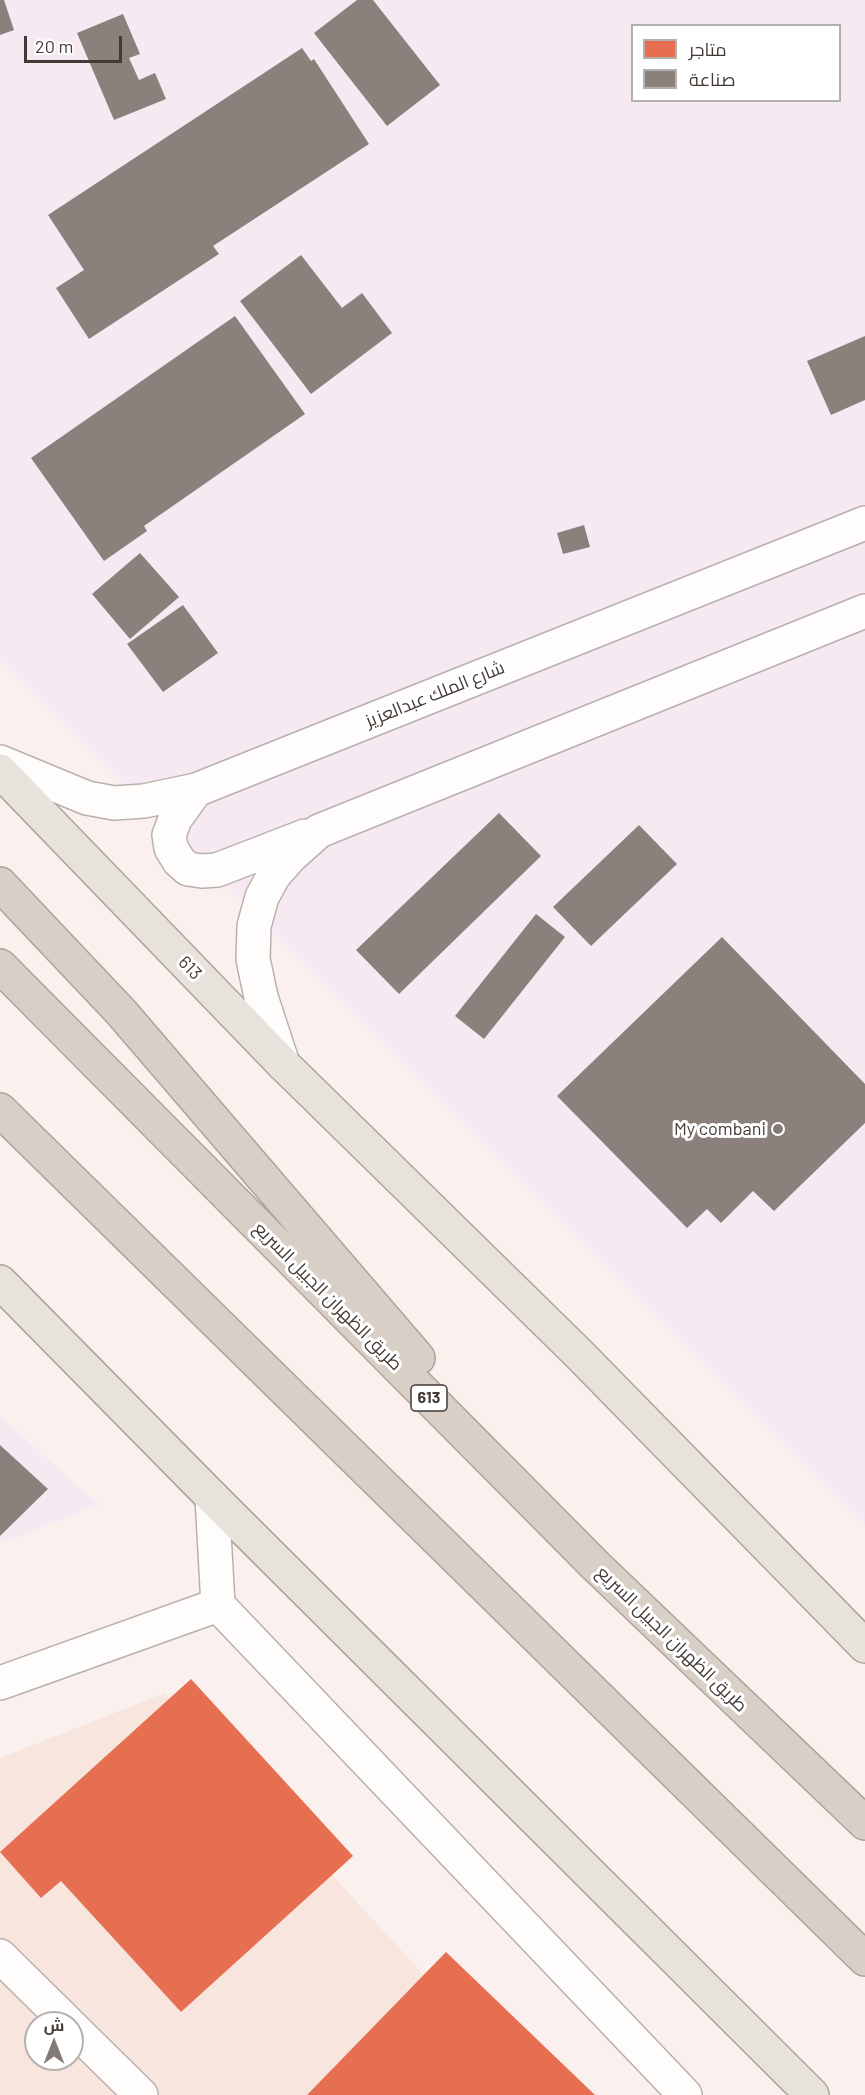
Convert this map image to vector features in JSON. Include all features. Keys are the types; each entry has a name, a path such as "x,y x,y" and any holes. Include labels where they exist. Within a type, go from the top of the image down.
{"highway":[{"path":"0,884 121,1012 597,1567"},
{"name":"طريق الظهران الجبيل السريع","path":"0,966 597,1567 865,1823"},
{"path":"0,1110 865,1959"}],"main road":[{"name":"613","path":"0,771 283,1064 579,1354 865,1647"},
{"path":"0,1282 212,1497 812,2095"}],"street":[{"name":"شارع الملك عبدالعزيز","path":"0,762 87,798 114,803 144,801 196,790 865,523"},
{"path":"196,790 175,819 170,835 171,848 179,861 188,869 202,872 217,870 865,611"},
{"path":"283,1064 261,997 253,959 254,926 262,897 274,875 319,831"},
{"path":"212,1497 218,1605 685,2095"},
{"path":"0,1683 218,1605"},
{"path":"0,1956 56,2011"},
{"path":"84,2039 141,2095"}],"shaded area":[{"path":"0,0 865,0 865,1525 0,660"},
{"path":"0,1416 99,1505 0,1544"},
{"path":"165,1693 534,2095 0,2095 0,1758"}],"building: متاجر":[{"path":"191,1679 353,1856 181,2012 61,1881 41,1898 0,1852"},
{"path":"446,1952 595,2095 307,2095"}],"building: صناعة":[{"path":"0,0 4,0 14,30 0,35"},
{"path":"357,0 373,0 440,85 387,126 314,33"},
{"path":"123,14 140,54 129,58 139,80 155,73 166,99 114,120 77,33"},
{"path":"302,48 311,61 314,59 369,144 213,246 219,254 89,339 56,288 84,270 48,215"},
{"path":"301,255 342,308 362,293 392,333 311,394 240,301"},
{"path":"235,316 305,414 144,526 147,531 104,561 31,458"},
{"path":"865,336 865,400 831,415 807,361"},
{"path":"584,525 590,547 563,554 557,533"},
{"path":"140,553 179,597 130,639 92,594"},
{"path":"183,605 218,653 163,692 127,644"},
{"path":"499,813 541,856 399,994 356,950"},
{"path":"639,825 677,864 591,946 553,907"},
{"path":"536,914 565,937 484,1039 455,1016"},
{"path":"722,937 865,1084 865,1123 774,1211 753,1191 721,1223 707,1209 687,1228 557,1096"},
{"path":"0,1445 48,1489 0,1536"}],"place":[{"name":"My combani","path":"778,1129"}]}
